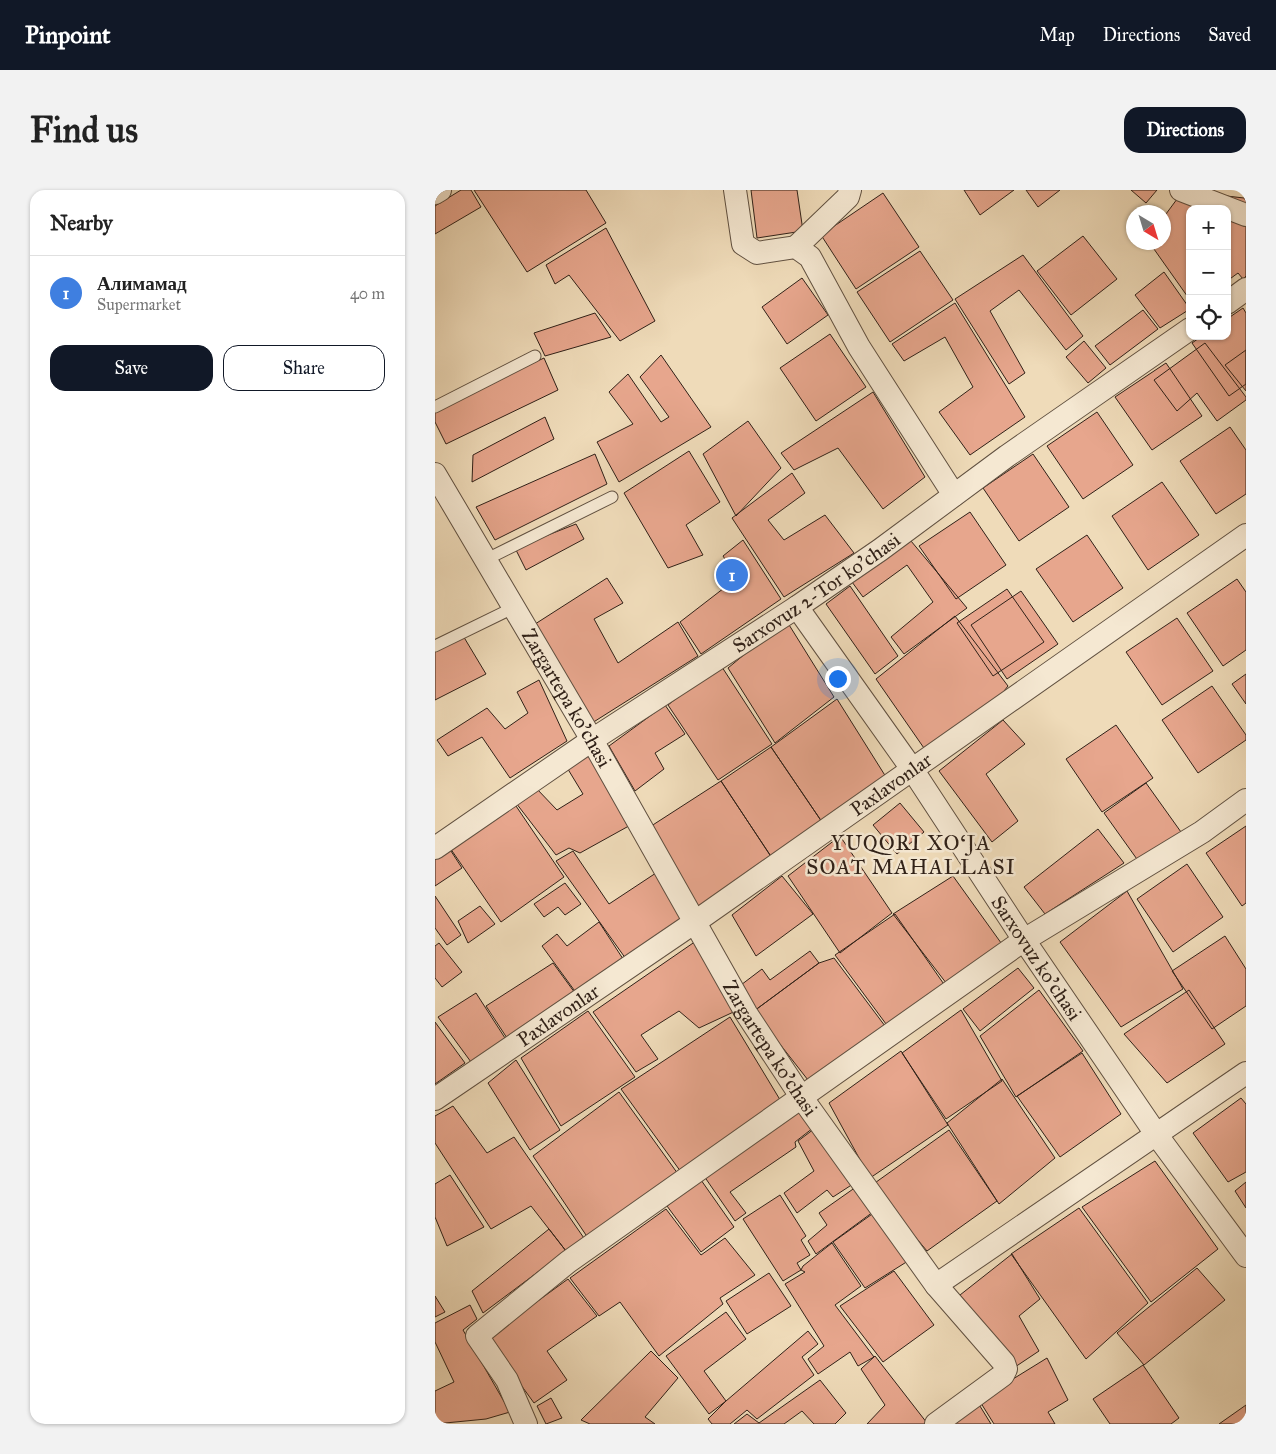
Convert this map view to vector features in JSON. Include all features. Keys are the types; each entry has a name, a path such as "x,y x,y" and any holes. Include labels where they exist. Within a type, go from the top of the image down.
{"street":[{"path":"435,193 440,190"},
{"path":"735,190 743,244 757,253 796,247 848,197 849,190"},
{"path":"1181,190 1246,215"},
{"path":"796,247 810,257 859,348 954,495"},
{"path":"1231,299 1246,289"},
{"name":"Sarxovuz 2-Tor ko'chasi","path":"435,848 592,740 797,607 1186,332"},
{"name":"Zargartepa ko'chasi","path":"435,474 592,740 746,1013 802,1098 936,1285 1004,1363 1006,1368 1003,1375 936,1424"},
{"name":"Paxlavonlar","path":"435,1099 695,922 1246,535"},
{"name":"Sarxovuz ko'chasi","path":"797,607 912,769 1024,940 1156,1134 1246,1256"},
{"path":"526,1424 507,1380 477,1336 568,1262 1024,940 1202,832 1246,800"},
{"path":"936,1285 1246,1073"}],"lane":[{"path":"435,407 535,356"},
{"path":"485,560 612,497"},
{"path":"435,646 513,608"}],"building":[{"path":"461,190 471,190 481,207 435,234 435,206"},
{"path":"474,190 586,190 606,223 527,272"},
{"path":"751,190 797,190 803,231 757,238"},
{"path":"964,190 1014,190 980,215"},
{"path":"1026,190 1060,190 1038,207"},
{"path":"1131,190 1157,190 1146,203"},
{"path":"1183,191 1244,198 1246,201 1246,276 1243,279 1238,273 1231,278 1231,205 1186,205 1186,294 1155,250 1171,250 1171,207"},
{"path":"883,193 919,247 856,289 821,235"},
{"path":"606,228 655,321 620,341 569,275 555,284 546,265"},
{"path":"1083,236 1117,279 1071,315 1037,271"},
{"path":"920,251 953,300 890,342 857,292"},
{"path":"1023,255 1083,336 1066,350 1019,290 990,311 1025,373 1009,384 955,299"},
{"path":"1164,272 1186,303 1186,312 1160,328 1135,295"},
{"path":"802,278 828,315 787,344 762,307"},
{"path":"955,303 1025,417 970,455 939,412 973,387 945,337 904,361 892,344"},
{"path":"1243,308 1246,313 1246,384 1229,396 1192,343 1196,340 1231,340 1231,316"},
{"path":"1143,310 1158,329 1110,365 1095,346"},
{"path":"595,313 611,337 545,356 534,333"},
{"path":"830,334 866,387 816,421 780,368"},
{"path":"1084,341 1106,368 1088,383 1066,357"},
{"path":"1205,343 1246,397 1246,400 1217,421 1197,393 1177,411 1154,380"},
{"path":"1246,350 1246,391 1225,365"},
{"path":"661,355 711,427 619,482 597,442 633,424 609,392 628,374 661,422 669,417 640,377"},
{"path":"544,358 558,390 446,444 435,422 435,409"},
{"path":"1166,363 1202,416 1152,450 1115,397"},
{"path":"873,392 925,477 883,509 838,448 794,470 781,453"},
{"path":"1097,412 1133,465 1083,499 1047,446"},
{"path":"545,417 554,439 472,482 473,455"},
{"path":"748,421 781,468 736,516 703,454"},
{"path":"1230,427 1246,450 1246,494 1216,514 1180,461"},
{"path":"689,451 720,502 686,525 703,555 668,568 624,493"},
{"path":"595,454 607,484 495,540 476,507"},
{"path":"1033,454 1069,507 1019,541 983,488"},
{"path":"792,473 805,493 768,520 784,540 825,515 854,553 784,597 732,518"},
{"path":"1162,482 1199,535 1148,570 1112,516"},
{"path":"970,512 1006,565 956,599 919,546"},
{"path":"576,524 584,539 526,570 515,548"},
{"path":"1087,535 1123,588 1073,622 1036,569"},
{"path":"743,540 781,599 701,654 680,622 737,578 723,556"},
{"path":"911,541 967,608 904,654 891,637 933,602 907,565 863,597 852,582"},
{"path":"607,578 623,603 594,619 618,663 678,622 698,656 592,723 532,626"},
{"path":"1237,579 1246,592 1246,650 1223,666 1187,613"},
{"path":"850,586 898,656 875,674 826,604"},
{"path":"1007,589 1044,642 993,676 957,623"},
{"path":"1021,591 1058,644 1007,679 971,625"},
{"path":"955,616 1008,686 997,700 926,751 876,679"},
{"path":"1177,618 1213,671 1162,705 1126,652"},
{"path":"786,620 834,697 775,743 728,668"},
{"path":"462,634 486,674 435,700 435,648"},
{"path":"720,664 772,744 718,780 668,705"},
{"path":"1246,674 1246,704 1232,684"},
{"path":"539,680 567,741 510,778 482,737 448,756 437,740 487,708 505,729 528,713 517,692"},
{"path":"1212,686 1246,735 1246,740 1198,773 1162,720"},
{"path":"837,699 886,777 822,822 771,747"},
{"path":"665,705 685,734 655,753 664,769 635,791 609,746"},
{"path":"1003,720 1025,744 986,774 1018,821 992,842 939,771"},
{"path":"1116,725 1153,778 1102,812 1066,759"},
{"path":"771,747 822,822 772,858 721,781"},
{"path":"592,748 636,822 580,853 569,848 556,855 516,803 536,788 557,810 583,794 566,766"},
{"path":"721,781 772,858 696,913 645,830"},
{"path":"1146,783 1181,832 1139,862 1104,813"},
{"path":"514,803 564,877 501,922 450,848"},
{"path":"900,803 924,832 897,854 873,825"},
{"path":"1246,826 1246,903 1242,906 1206,853"},
{"path":"1098,829 1124,863 1045,914 1024,887"},
{"path":"840,836 892,913 840,953 788,876"},
{"path":"449,848 462,868 435,886 435,858"},
{"path":"573,851 609,904 659,871 689,917 626,959 556,861"},
{"path":"1187,864 1223,917 1173,952 1137,899"},
{"path":"782,876 813,914 756,956 732,915"},
{"path":"953,876 1004,947 950,988 893,914"},
{"path":"565,883 581,904 565,915 558,907 544,917 534,904"},
{"path":"1127,891 1183,989 1121,1027 1060,942"},
{"path":"435,896 461,935 447,945 435,928"},
{"path":"480,906 495,924 468,943 458,921"},
{"path":"895,914 948,990 889,1028 835,955"},
{"path":"599,922 625,962 577,994 542,946 557,934 567,946"},
{"path":"1225,936 1246,969 1246,1006 1212,1029 1172,971"},
{"path":"696,941 740,1009 699,1028 679,1011 641,1035 658,1059 636,1072 593,1012"},
{"path":"439,943 462,972 442,987 435,978 435,946"},
{"path":"810,951 819,963 754,1011 737,988 762,969 770,980"},
{"path":"834,958 888,1030 815,1089 754,1011 819,963"},
{"path":"553,963 575,993 507,1038 486,1006"},
{"path":"1018,968 1034,988 980,1031 963,1009"},
{"path":"1039,990 1083,1051 1016,1097 980,1036"},
{"path":"1189,990 1225,1044 1167,1083 1124,1034"},
{"path":"476,993 505,1038 471,1062 438,1017"},
{"path":"961,1010 1002,1081 946,1119 902,1053"},
{"path":"588,1011 635,1077 561,1126 521,1058"},
{"path":"730,1017 782,1103 681,1172 621,1089"},
{"path":"435,1022 465,1063 435,1084"},
{"path":"901,1051 948,1125 870,1178 829,1103"},
{"path":"1082,1053 1121,1114 1060,1157 1017,1096"},
{"path":"516,1060 560,1130 530,1150 488,1083"},
{"path":"1002,1079 1055,1158 999,1204 947,1123"},
{"path":"619,1092 678,1174 588,1238 533,1156"},
{"path":"1241,1098 1246,1104 1246,1172 1228,1182 1193,1133"},
{"path":"453,1106 487,1153 514,1137 586,1241 566,1251 531,1206 491,1229 435,1143 435,1116"},
{"path":"800,1108 813,1128 795,1142 796,1147 730,1192 746,1213 735,1221 704,1176"},
{"path":"814,1129 853,1184 833,1197 827,1190 797,1213 784,1193 814,1171 798,1141"},
{"path":"949,1130 997,1201 927,1251 872,1185"},
{"path":"1155,1161 1218,1249 1151,1302 1082,1207"},
{"path":"450,1175 484,1227 447,1246 435,1217 435,1184"},
{"path":"701,1180 734,1227 701,1252 667,1206"},
{"path":"1246,1182 1246,1208 1235,1191"},
{"path":"856,1187 873,1212 816,1254 808,1241 827,1225 819,1213"},
{"path":"780,1195 806,1236 801,1240 810,1255 797,1263 801,1270 783,1281 743,1219"},
{"path":"1079,1208 1148,1303 1086,1359 1011,1254"},
{"path":"666,1209 701,1255 725,1238 755,1275 720,1298 723,1304 659,1356 620,1302 599,1316 570,1278"},
{"path":"875,1212 908,1261 865,1288 833,1242"},
{"path":"549,1229 566,1251 483,1313 472,1291"},
{"path":"832,1243 861,1286 835,1305 874,1357 858,1366 850,1352 818,1374 808,1359 824,1346 785,1284 805,1272 801,1270 803,1266"},
{"path":"1012,1254 1040,1299 1019,1316 1039,1351 1015,1367 960,1295"},
{"path":"1197,1268 1225,1300 1144,1365 1117,1333"},
{"path":"894,1271 934,1325 883,1362 840,1306"},
{"path":"769,1273 791,1306 747,1334 726,1301"},
{"path":"568,1279 597,1316 547,1351 567,1380 534,1403 487,1338"},
{"path":"435,1296 445,1312 435,1317"},
{"path":"470,1305 477,1319 463,1330 510,1412 486,1419 435,1424 435,1391 454,1382 435,1342 435,1323"},
{"path":"726,1312 746,1339 704,1371 726,1401 709,1414 666,1356"},
{"path":"808,1331 818,1344 802,1357 814,1375 757,1419 747,1410 730,1424 712,1424 708,1419 726,1401"},
{"path":"651,1351 678,1378 645,1417 655,1424 590,1424 581,1420"},
{"path":"875,1356 927,1423 867,1424 885,1405 861,1369"},
{"path":"1047,1358 1068,1400 1048,1412 1055,1424 994,1424 979,1400"},
{"path":"1143,1365 1179,1418 1171,1424 1110,1424 1093,1399"},
{"path":"820,1380 846,1413 835,1424 814,1424 802,1411 784,1424 734,1424 747,1414 759,1423"},
{"path":"551,1398 562,1418 546,1424 537,1406"},
{"path":"975,1398 991,1424 947,1424"},
{"path":"1246,1405 1246,1424 1219,1424"}],"place":[{"name":"Алимамад","path":"732,575"}],"district":[{"name":"YUQORI XO‘JA SOAT MAHALLASI","path":"911,855"}]}
